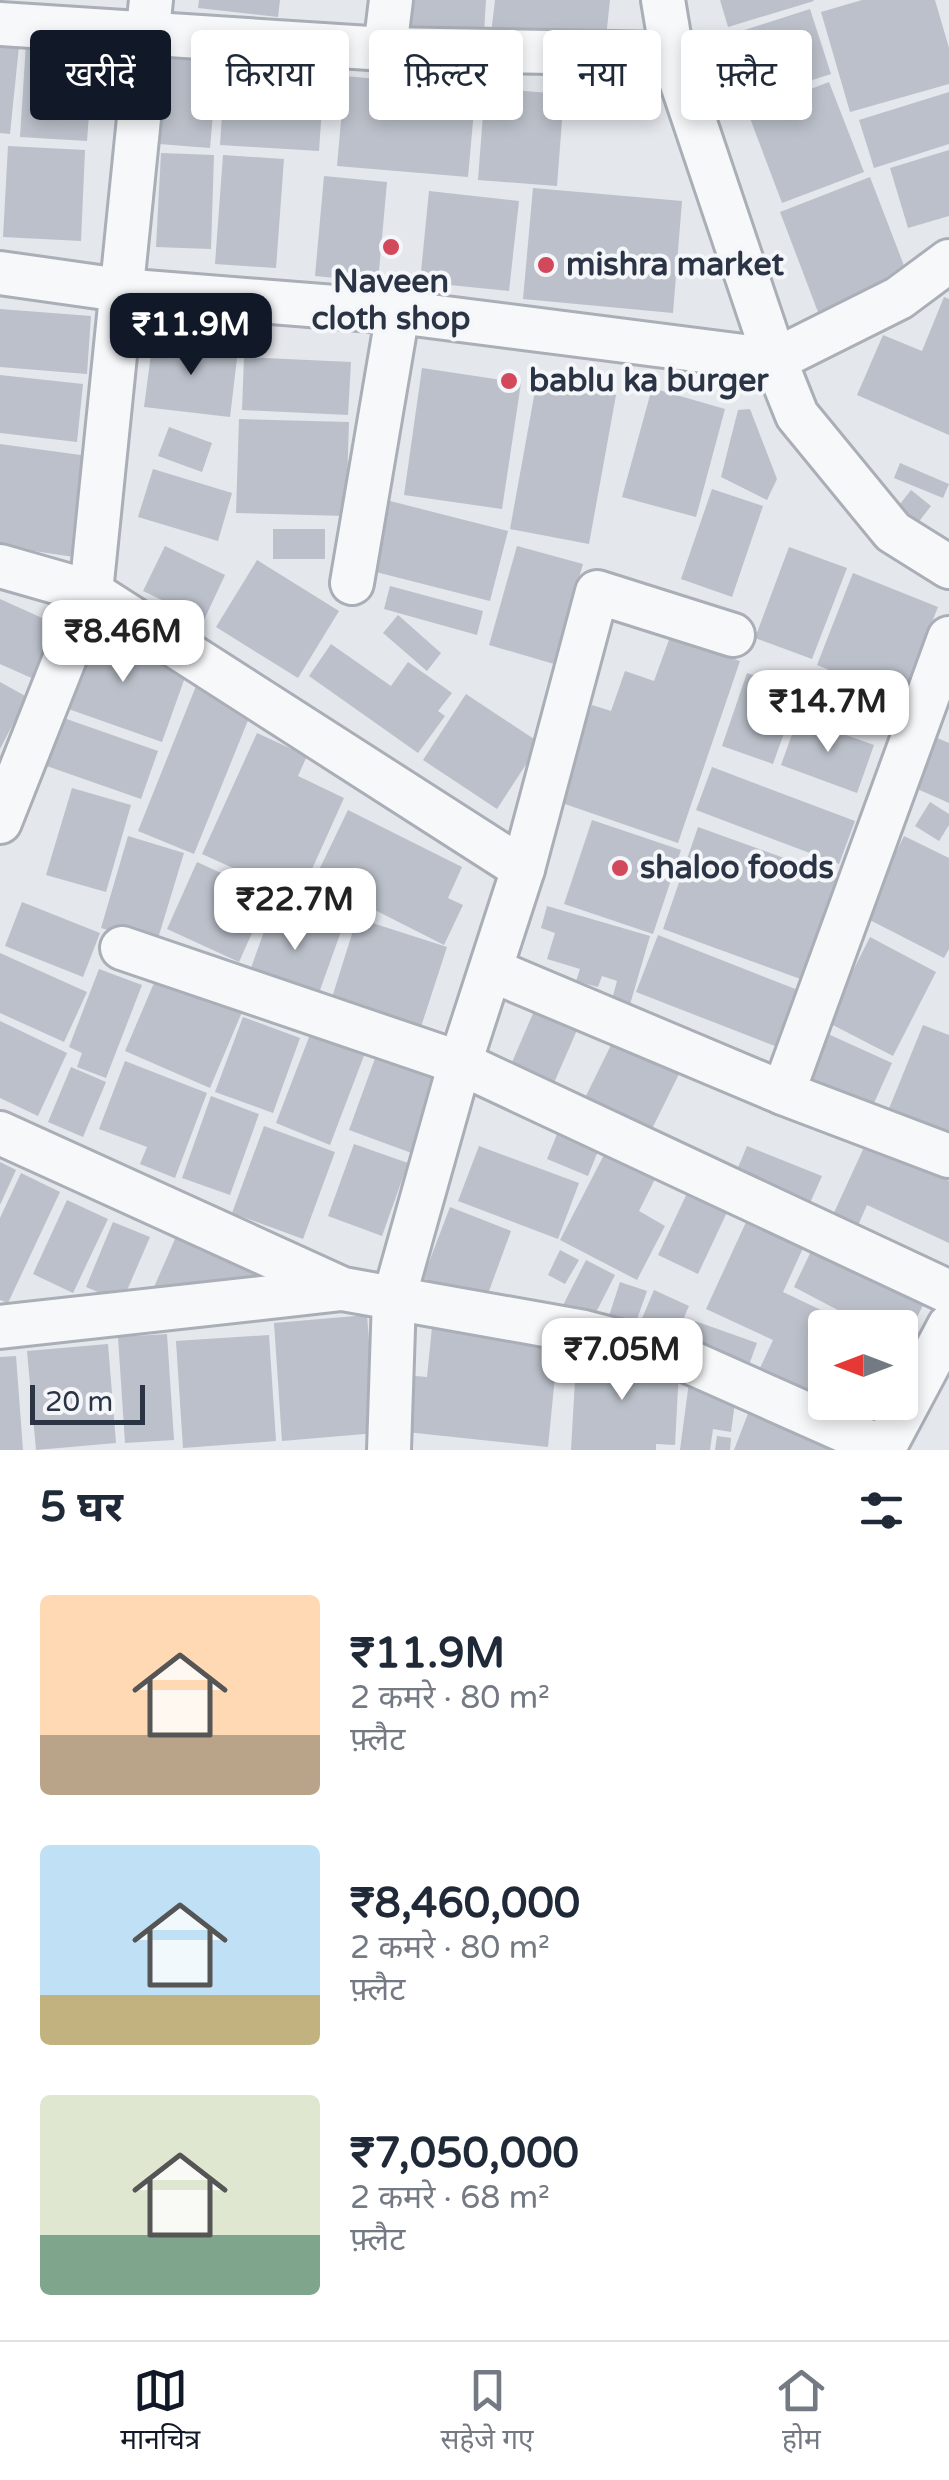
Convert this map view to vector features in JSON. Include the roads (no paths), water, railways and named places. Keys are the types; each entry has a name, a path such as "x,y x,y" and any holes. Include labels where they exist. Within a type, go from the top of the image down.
{"street":[{"path":"388,30 391,0"},
{"path":"663,0 672,54 797,415 893,532 949,567"},
{"path":"0,822 91,592 149,17"},
{"path":"0,24 149,17 369,47"},
{"path":"523,51 672,54"},
{"path":"0,273 120,290 398,312 775,360 899,298 949,261"},
{"path":"352,583 398,312"},
{"path":"0,566 91,592 524,869"},
{"path":"389,1450 394,1298 460,1063 524,869 596,592 733,636"},
{"path":"783,1093 949,638"},
{"path":"122,948 460,1063 949,1292"},
{"path":"491,970 783,1093 949,1156"},
{"path":"0,1133 344,1289 584,1332 674,1355 883,1449 949,1326"},
{"path":"0,1327 344,1289"}],"place":[{"name":"Naveen cloth shop","path":"391,247"},
{"name":"mishra market","path":"546,265"},
{"name":"bablu ka burger","path":"509,381"},
{"name":"shaloo foods","path":"620,868"}]}
